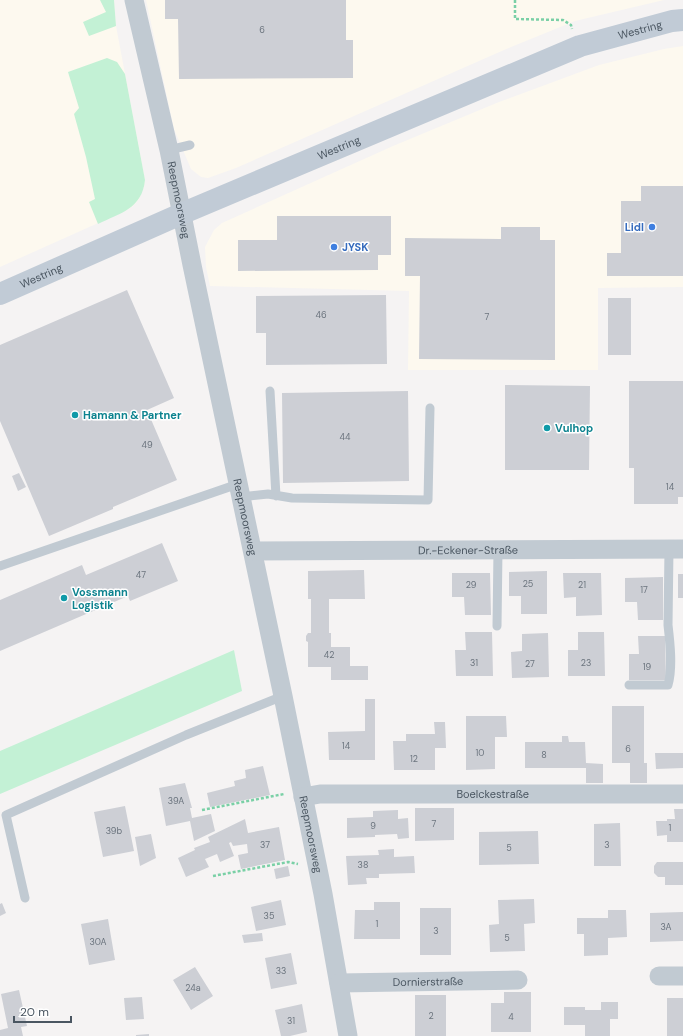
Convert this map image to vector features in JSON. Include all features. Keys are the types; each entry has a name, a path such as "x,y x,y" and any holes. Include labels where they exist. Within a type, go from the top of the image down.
{"main road":[{"name":"Westring","path":"0,294 181,214 580,46 672,21 683,20"}],"street":[{"name":"Reepmoorsweg","path":"134,0 169,150 181,214 283,696 317,863 348,1036"},
{"name":"Dr.-Eckener-Straße","path":"253,551 676,549"},
{"name":"Boelckestraße","path":"303,794 683,794"},
{"path":"660,976 683,976"},
{"name":"Dornierstraße","path":"339,984 518,980"}],"lane":[{"path":"169,150 190,145"},
{"path":"270,390 276,496"},
{"path":"0,566 240,491 292,498 428,500 430,408"},
{"path":"629,685 668,685 670,677 670,636 668,625 676,549"},
{"path":"497,626 498,550"},
{"path":"25,898 6,815 186,735 283,696"}],"path":[{"path":"515,0 515,19 563,20 570,25 580,46"},
{"path":"202,810 303,794"},
{"path":"213,876 288,862 302,865 317,863"}],"shaded area":[{"path":"0,0 114,0 116,26 145,180 139,199 133,206 125,211 0,267"},
{"path":"146,0 664,0 575,21 504,50 236,168 208,178 201,177 191,169 174,129"},
{"path":"683,46 683,287 598,288 598,370 408,370 409,291 210,286 206,267 205,247 214,230 222,223 393,146 499,102 599,65 664,49"}],"green space":[{"path":"100,0 114,0 116,26 89,36 83,22 106,12"},
{"path":"107,58 117,62 125,74 145,180 143,190 135,204 122,213 98,224 89,202 95,199 86,157 74,114 79,108 68,72"},
{"path":"234,650 242,691 0,794 0,751"}],"building":[{"path":"165,0 346,0 346,40 353,40 353,78 179,79 178,19 165,19"},
{"name":"Lidl","path":"641,186 683,186 683,276 607,276 607,253 621,253 621,201 641,201"},
{"name":"JYSK","path":"277,216 391,216 391,255 378,255 378,270 238,271 238,240 277,240"},
{"path":"501,227 540,227 540,240 555,240 555,360 419,359 420,276 405,276 405,238 501,239"},
{"name":"Hamann & Partner","path":"127,290 174,398 147,410 177,480 49,536 0,421 0,345"},
{"path":"386,295 387,364 266,365 266,333 256,333 256,296"},
{"path":"608,298 631,298 631,355 608,355"},
{"path":"629,381 683,381 683,497 678,497 678,504 634,504 634,468 629,468"},
{"name":"Vulhop","path":"505,385 590,386 589,470 505,470"},
{"path":"408,391 409,481 283,483 282,393"},
{"path":"19,473 26,487 18,491 12,476"},
{"name":"Vossmann Logistik","path":"162,543 178,581 130,601 128,596 0,651 0,600 82,565 86,575"},
{"path":"364,570 365,599 329,599 329,633 331,633 331,647 350,647 350,666 368,666 368,680 331,680 331,667 308,667 308,642 306,641 306,636 308,633 311,633 311,599 308,599 308,571"},
{"path":"547,571 547,614 521,614 521,596 509,596 509,572"},
{"path":"452,573 490,573 491,615 465,615 464,597 452,597"},
{"path":"563,573 601,573 602,615 576,616 576,597 564,598"},
{"path":"678,574 683,574 683,598 678,598"},
{"path":"663,577 663,620 638,620 637,602 625,602 625,578"},
{"path":"465,632 492,632 493,676 456,676 455,650 466,650"},
{"path":"578,632 604,632 605,676 568,676 568,650 578,650"},
{"path":"548,633 549,677 512,678 511,652 522,651 522,634"},
{"path":"638,636 665,636 666,680 629,680 629,654 639,654"},
{"path":"365,699 375,699 375,760 329,760 328,732 365,731"},
{"path":"612,706 644,706 644,763 647,763 647,783 630,783 630,763 612,763"},
{"path":"466,716 506,716 507,737 495,737 495,769 466,770"},
{"path":"434,722 445,722 446,748 435,748 435,770 394,770 393,741 406,741 406,734 435,734"},
{"path":"562,736 568,736 569,742 585,742 586,763 603,764 603,783 586,783 586,768 525,768 525,742 562,742"},
{"path":"655,753 683,753 683,768 656,769"},
{"path":"263,766 270,795 210,807 207,793 235,786 234,781 246,778 245,770"},
{"path":"185,783 192,808 190,808 192,818 211,814 215,831 194,841 190,821 166,826 159,788"},
{"path":"125,806 134,851 103,857 94,812"},
{"path":"415,808 454,808 454,840 415,841"},
{"path":"674,809 683,809 683,842 667,842 667,835 657,836 656,821 675,819"},
{"path":"398,810 398,819 408,818 409,838 398,839 397,834 375,835 375,837 347,838 347,818 373,817 373,811"},
{"path":"245,819 248,833 279,827 285,860 241,869 238,855 248,853 247,844 233,846 231,842 229,843 234,856 220,862 217,854 205,859 209,867 186,877 178,858 195,850 194,848 210,842 208,837"},
{"path":"620,823 621,866 594,866 594,824"},
{"path":"538,831 539,864 479,865 479,832"},
{"path":"151,834 156,858 140,866 135,837"},
{"path":"394,849 394,857 414,856 415,873 379,874 379,878 366,878 367,884 348,885 346,856 379,855 378,850"},
{"path":"657,862 683,862 683,885 665,885 665,877 658,877 654,873 654,866"},
{"path":"288,866 290,876 276,879 274,869"},
{"path":"534,899 535,923 524,924 525,951 490,952 489,925 499,924 498,900"},
{"path":"281,900 286,925 256,931 251,907"},
{"path":"374,902 400,902 400,939 354,939 355,910 374,910"},
{"path":"2,903 6,913 0,916 0,904"},
{"path":"420,908 451,908 451,955 420,955"},
{"path":"608,910 626,910 627,937 608,938 608,955 584,956 584,934 577,934 577,918 608,918"},
{"path":"683,912 683,941 650,942 650,913"},
{"path":"108,919 115,960 89,965 81,924"},
{"path":"262,933 263,941 244,943 242,935"},
{"path":"291,953 297,984 271,989 265,958"},
{"path":"195,967 213,996 191,1010 173,980"},
{"path":"19,990 27,1026 21,1027 23,1036 0,1036 0,1030 8,1028 1,994"},
{"path":"504,992 531,992 531,1032 491,1032 491,1003 504,1003"},
{"path":"415,995 446,995 446,1036 415,1036"},
{"path":"142,997 144,1019 126,1020 124,998"},
{"path":"667,998 683,998 683,1036 667,1036"},
{"path":"601,1002 618,1002 618,1019 610,1019 610,1036 585,1036 585,1025 564,1025 564,1007 585,1007 585,1010 601,1010"},
{"path":"302,1004 307,1032 290,1036 281,1036 275,1010"},
{"path":"149,1034 149,1036 136,1036 136,1035"}],"place":[{"name":"Lidl","path":"652,227"},
{"name":"JYSK","path":"334,247"},
{"name":"Hamann & Partner","path":"75,415"},
{"name":"Vulhop","path":"547,428"},
{"name":"Vossmann Logistik","path":"64,598"}]}
